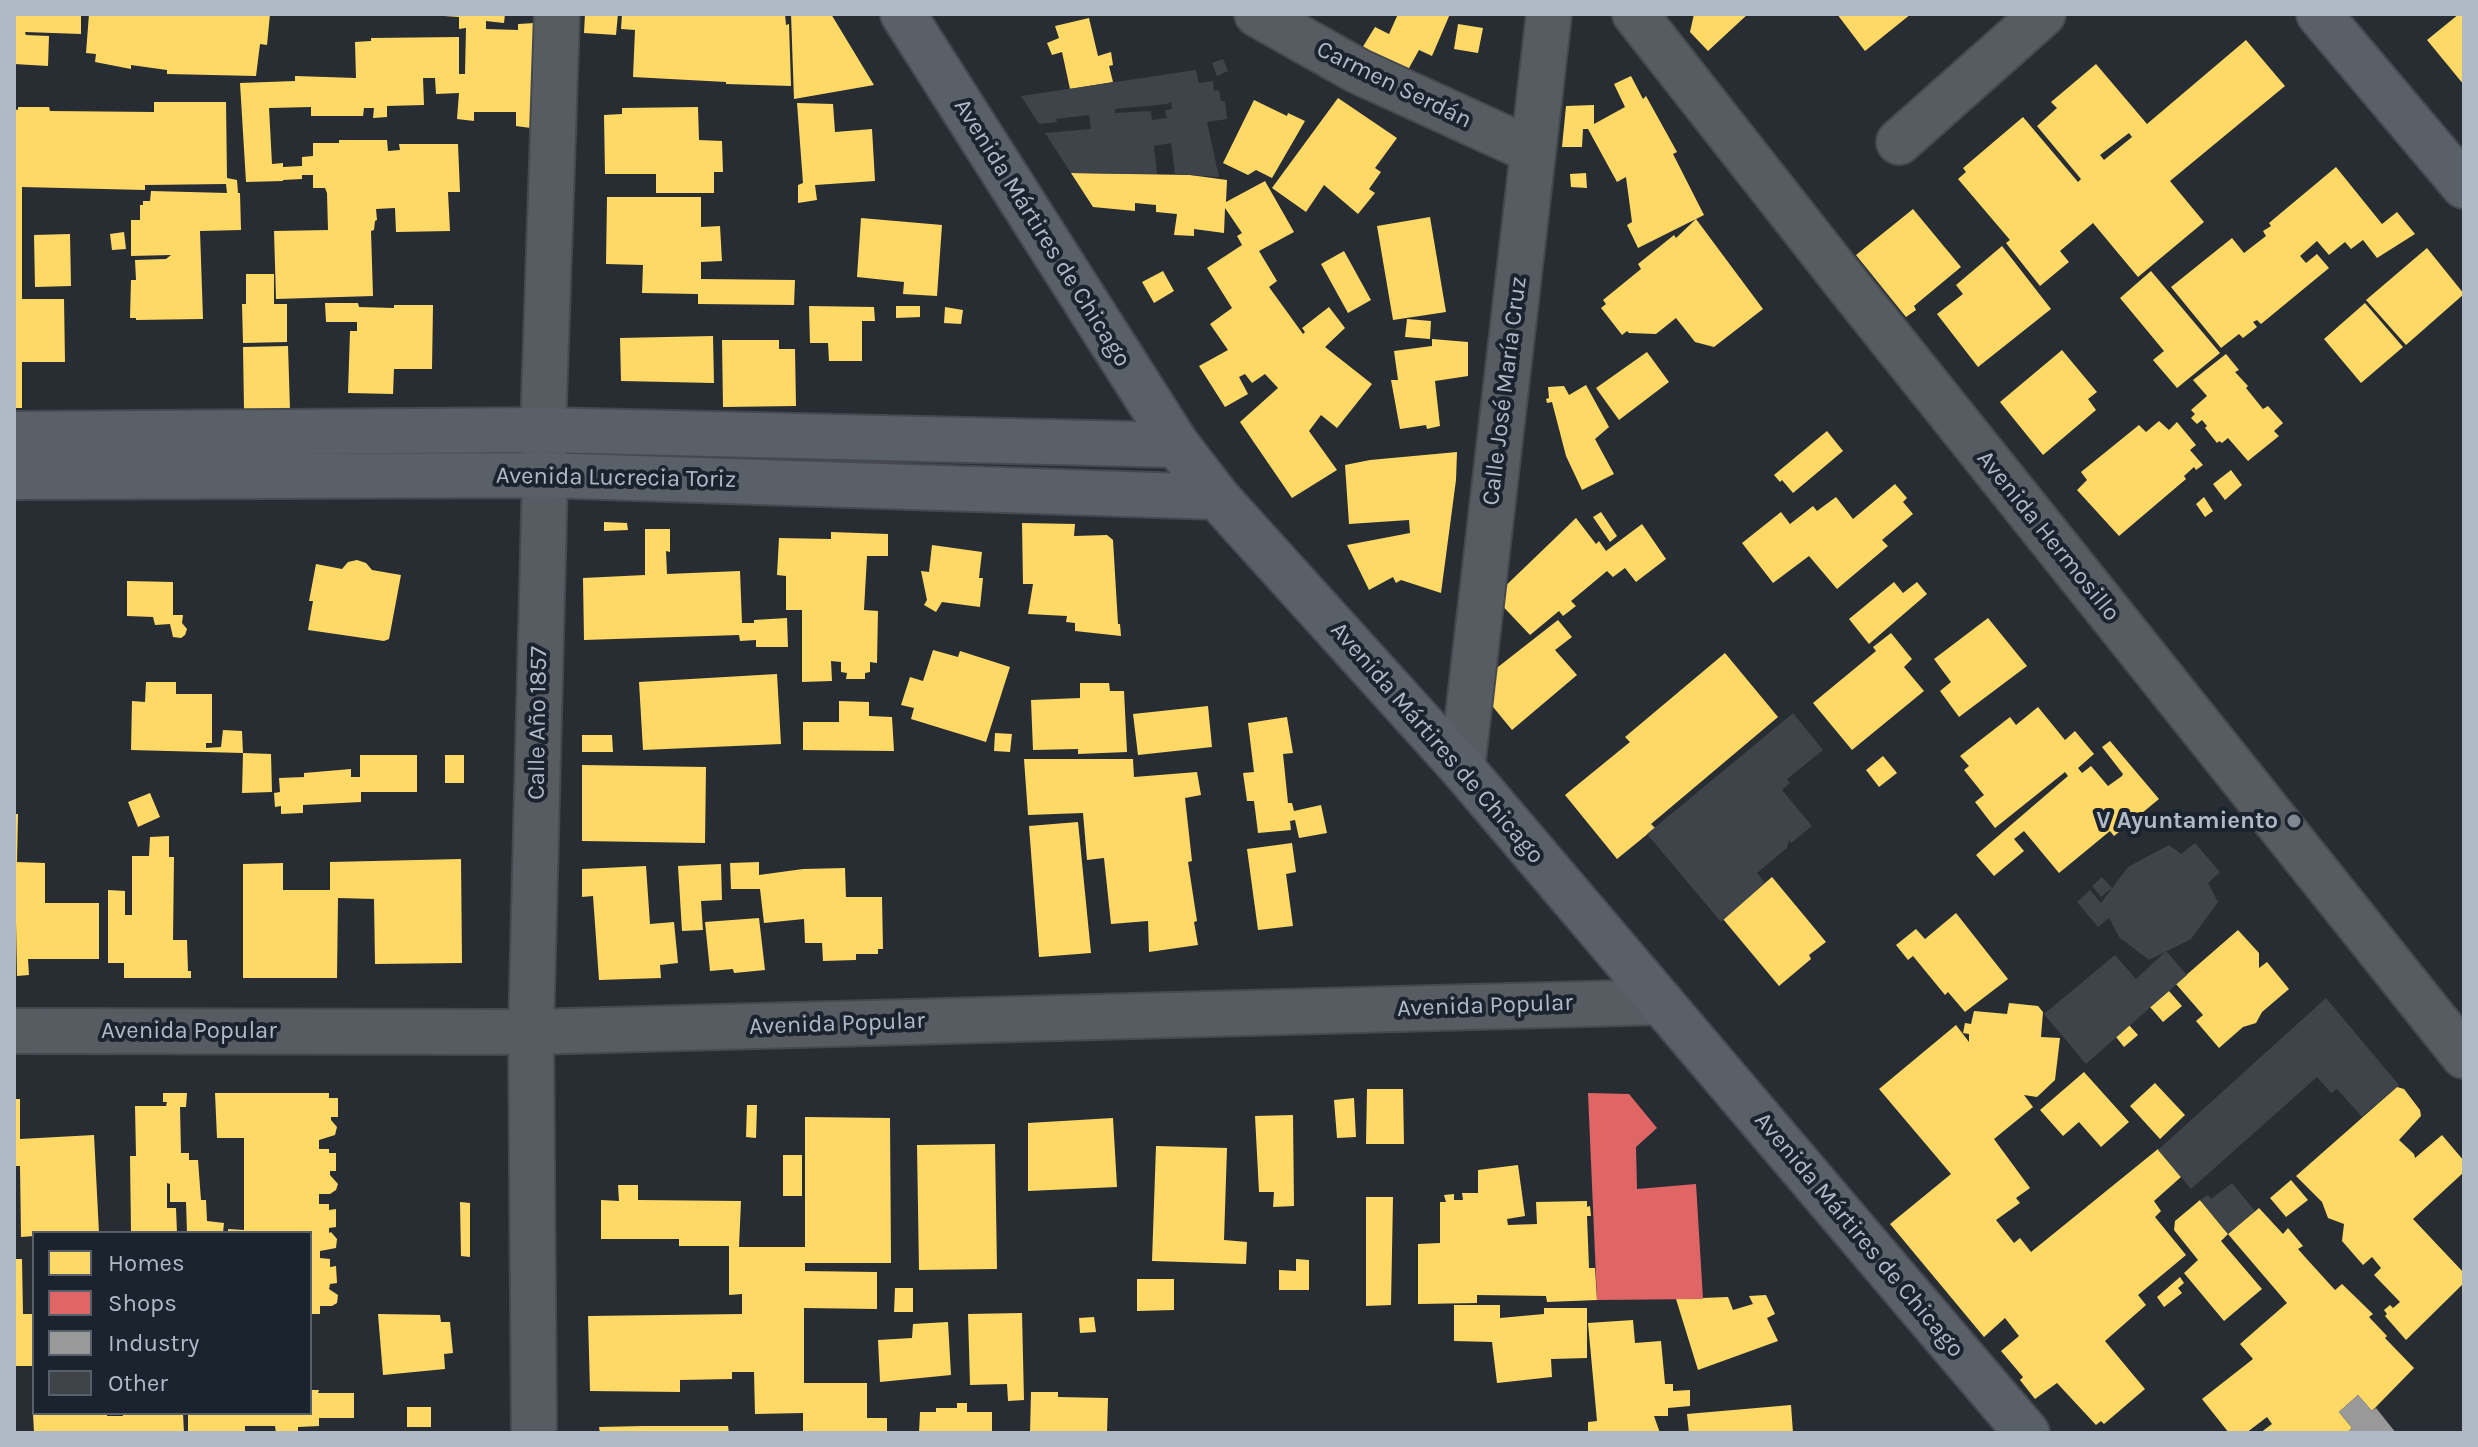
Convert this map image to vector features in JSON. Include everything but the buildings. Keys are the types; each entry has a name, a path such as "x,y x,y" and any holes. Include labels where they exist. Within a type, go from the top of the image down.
{"street":[{"name":"Calle Año 1857","path":"534,1433 531,1032 545,475 543,430 557,14"},
{"name":"Avenida Mártires de Chicago","path":"903,14 1177,445 1217,497 1462,768 2017,1427"},
{"name":"Carmen Serdán","path":"1257,14 1358,71 1533,151"},
{"name":"Calle José María Cruz","path":"1462,768 1549,14"},
{"name":"Avenida Hermosillo","path":"1635,14 2464,1056"},
{"path":"1899,142 2043,14"},
{"path":"2319,14 2464,186"},
{"name":"Avenida Lucrecia Toriz","path":"14,434 543,430 1177,445"},
{"name":"Avenida Lucrecia Toriz","path":"14,477 545,475 1217,497"},
{"name":"Avenida Popular","path":"14,1031 531,1032 1661,1002"}],"place":[{"name":"V Ayuntamiento","path":"2294,821"}]}
